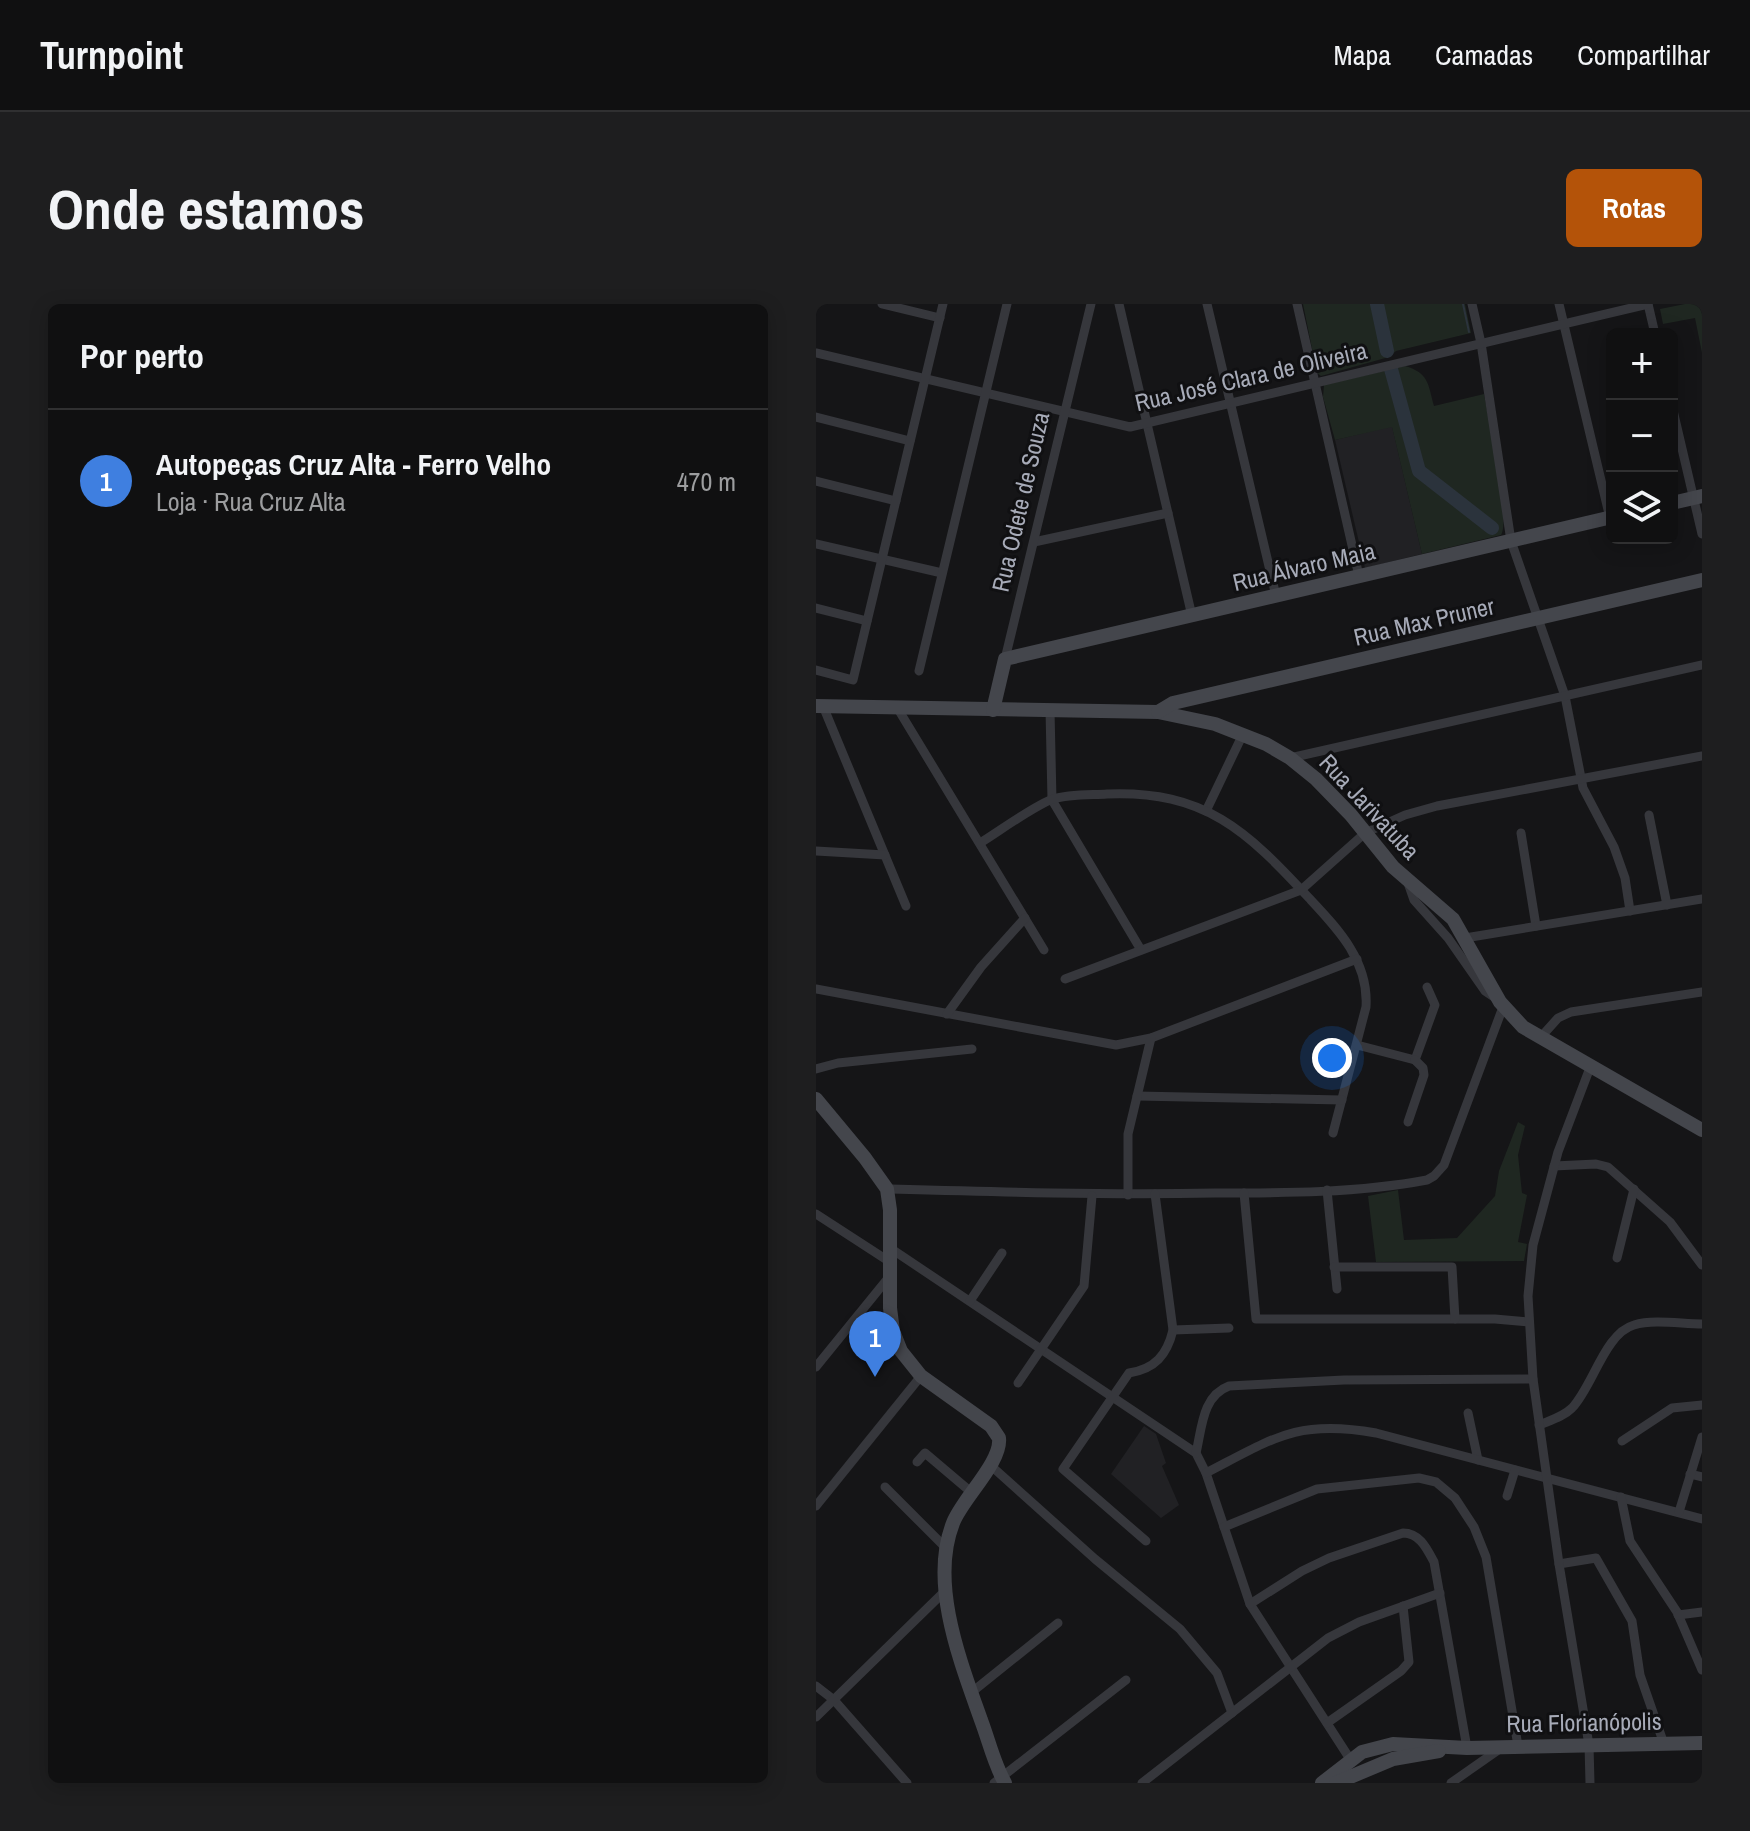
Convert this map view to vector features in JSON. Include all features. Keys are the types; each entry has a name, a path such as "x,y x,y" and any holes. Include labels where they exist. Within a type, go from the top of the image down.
{"street":[{"path":"882,304 940,318"},
{"path":"816,670 853,680 943,304"},
{"path":"919,671 1007,304"},
{"name":"Rua Odete de Souza","path":"993,710 1091,304"},
{"path":"1119,304 1192,616"},
{"path":"1207,304 1276,596"},
{"path":"1297,304 1359,576"},
{"path":"1472,304 1481,343 1511,541 1565,696 1580,779 1614,847 1625,878 1630,911"},
{"path":"1559,304 1606,497"},
{"path":"1648,304 1654,328"},
{"name":"Rua José Clara de Oliveira","path":"816,353 1130,427 1648,304"},
{"path":"816,417 910,441"},
{"path":"1678,427 1698,497 1702,534"},
{"path":"816,481 896,501"},
{"path":"1678,502 1698,497"},
{"path":"1034,542 1168,513"},
{"name":"Rua Álvaro Maia","path":"1005,659 1606,519"},
{"path":"816,544 942,573"},
{"name":"Rua Max Pruner","path":"1158,712 1173,703 1702,580"},
{"path":"816,608 867,621"},
{"path":"1290,758 1702,665"},
{"path":"819,706 906,906"},
{"name":"Rua Jarivatuba","path":"819,706 1158,712 1202,720 1243,734 1290,758 1325,788 1407,880 1445,911 1465,938 1502,1004 1523,1027 1702,1130"},
{"path":"898,709 1044,950"},
{"path":"1050,710 1052,800 1141,950"},
{"path":"1206,811 1243,734"},
{"path":"1065,979 1301,890 1365,833 1420,810 1702,756"},
{"path":"980,843 1052,800 1133,794 1160,797 1206,811 1250,838 1340,932 1357,959 1364,982 1366,998 1357,1045 1333,1133"},
{"path":"1649,815 1667,905"},
{"path":"1521,833 1536,926"},
{"path":"816,851 885,855"},
{"path":"887,1189 1092,1196 1244,1193 1327,1190 1420,1181 1434,1176 1440,1170 1502,1004 1485,991 1448,938 1414,900 1407,880"},
{"path":"1465,938 1702,899"},
{"path":"947,1014 981,967 1025,918"},
{"path":"816,989 1104,1043 1132,1043 1357,959"},
{"path":"1415,1060 1435,1005 1427,987"},
{"path":"1540,1038 1558,1018 1571,1012 1702,992"},
{"path":"1128,1195 1127,1144 1151,1038"},
{"path":"1357,1045 1415,1060 1423,1068 1424,1075 1408,1122"},
{"path":"816,1069 838,1063 972,1049"},
{"path":"1590,1783 1589,1745 1546,1478 1529,1322 1531,1256 1554,1166 1591,1065"},
{"path":"1137,1096 1342,1100"},
{"path":"816,1099 887,1189 891,1318 906,1359 921,1376 996,1432 999,1449 951,1527 946,1590 952,1633 1000,1781 1126,1680"},
{"path":"1554,1166 1602,1165 1612,1170 1679,1232 1702,1265"},
{"path":"1617,1258 1634,1189"},
{"path":"1327,1190 1337,1289"},
{"path":"1244,1193 1256,1319 1529,1322"},
{"path":"1146,1541 1063,1469 1129,1373 1156,1363 1167,1348 1173,1330 1155,1194"},
{"path":"1018,1383 1084,1286 1092,1196"},
{"path":"818,1218 890,1262 970,1301 1196,1453 1206,1473 1250,1604 1350,1759"},
{"path":"970,1301 1002,1253"},
{"path":"816,1367 890,1262"},
{"path":"1334,1267 1452,1267 1455,1319"},
{"path":"1539,1425 1562,1416 1575,1405 1613,1341 1624,1329 1642,1323 1702,1324"},
{"path":"1173,1330 1229,1328"},
{"path":"816,1506 921,1376"},
{"path":"1196,1453 1208,1402 1214,1394 1229,1386 1344,1380 1533,1379"},
{"path":"1622,1441 1672,1408 1702,1405"},
{"path":"1468,1413 1478,1460"},
{"path":"1206,1473 1289,1432 1341,1428 1376,1433 1702,1519"},
{"path":"1679,1512 1702,1437"},
{"path":"917,1462 925,1453 971,1492"},
{"path":"989,1464 1095,1559 1180,1629 1217,1673 1232,1713"},
{"path":"1507,1496 1515,1470"},
{"path":"1690,1474 1702,1477"},
{"path":"1224,1527 1317,1489 1419,1478 1436,1482 1448,1491 1474,1527 1486,1557 1518,1746"},
{"path":"885,1487 948,1550"},
{"path":"1621,1497 1630,1541 1678,1615 1702,1670"},
{"path":"1250,1604 1329,1558 1403,1533 1415,1535 1434,1562 1467,1748"},
{"path":"1559,1564 1596,1558 1629,1613 1635,1630 1640,1675 1664,1744"},
{"path":"816,1717 946,1590"},
{"path":"1142,1783 1344,1628 1440,1593"},
{"path":"1327,1723 1401,1671 1409,1662 1403,1606"},
{"path":"1678,1615 1702,1612"},
{"path":"972,1692 1058,1623"},
{"path":"816,1686 834,1700 907,1783"},
{"name":"Rua Florianópolis","path":"1322,1783 1350,1759 1377,1747 1407,1743 1467,1748 1702,1743"},
{"path":"1451,1783 1502,1747"},
{"name":"Rua Florianópolis","path":"1336,1783 1393,1759 1467,1748"}],"shaded area":[{"path":"1303,304 1465,304 1471,333 1396,351 1389,357 1321,376 1317,373"},
{"path":"1702,304 1702,353 1695,318 1663,324 1660,309"},
{"path":"1405,366 1423,376 1434,406 1484,394 1501,490 1501,535 1422,554 1392,427 1335,440 1323,397 1324,385"},
{"path":"1392,426 1422,554 1365,568 1335,440"},
{"path":"1518,1122 1525,1126 1518,1155 1522,1193 1527,1195 1518,1242 1527,1244 1524,1261 1376,1262 1368,1196 1398,1190 1404,1240 1457,1238 1495,1196 1499,1171"},
{"path":"1144,1426 1156,1434 1166,1463 1162,1466 1179,1505 1161,1518 1111,1474"}],"waterway":[{"path":"1377,304 1387,351"},
{"path":"1463,304 1469,332"},
{"path":"1391,369 1419,471 1492,528"}],"place":[{"name":"Autopeças Cruz Alta - Ferro Velho","path":"875,1377"}]}
